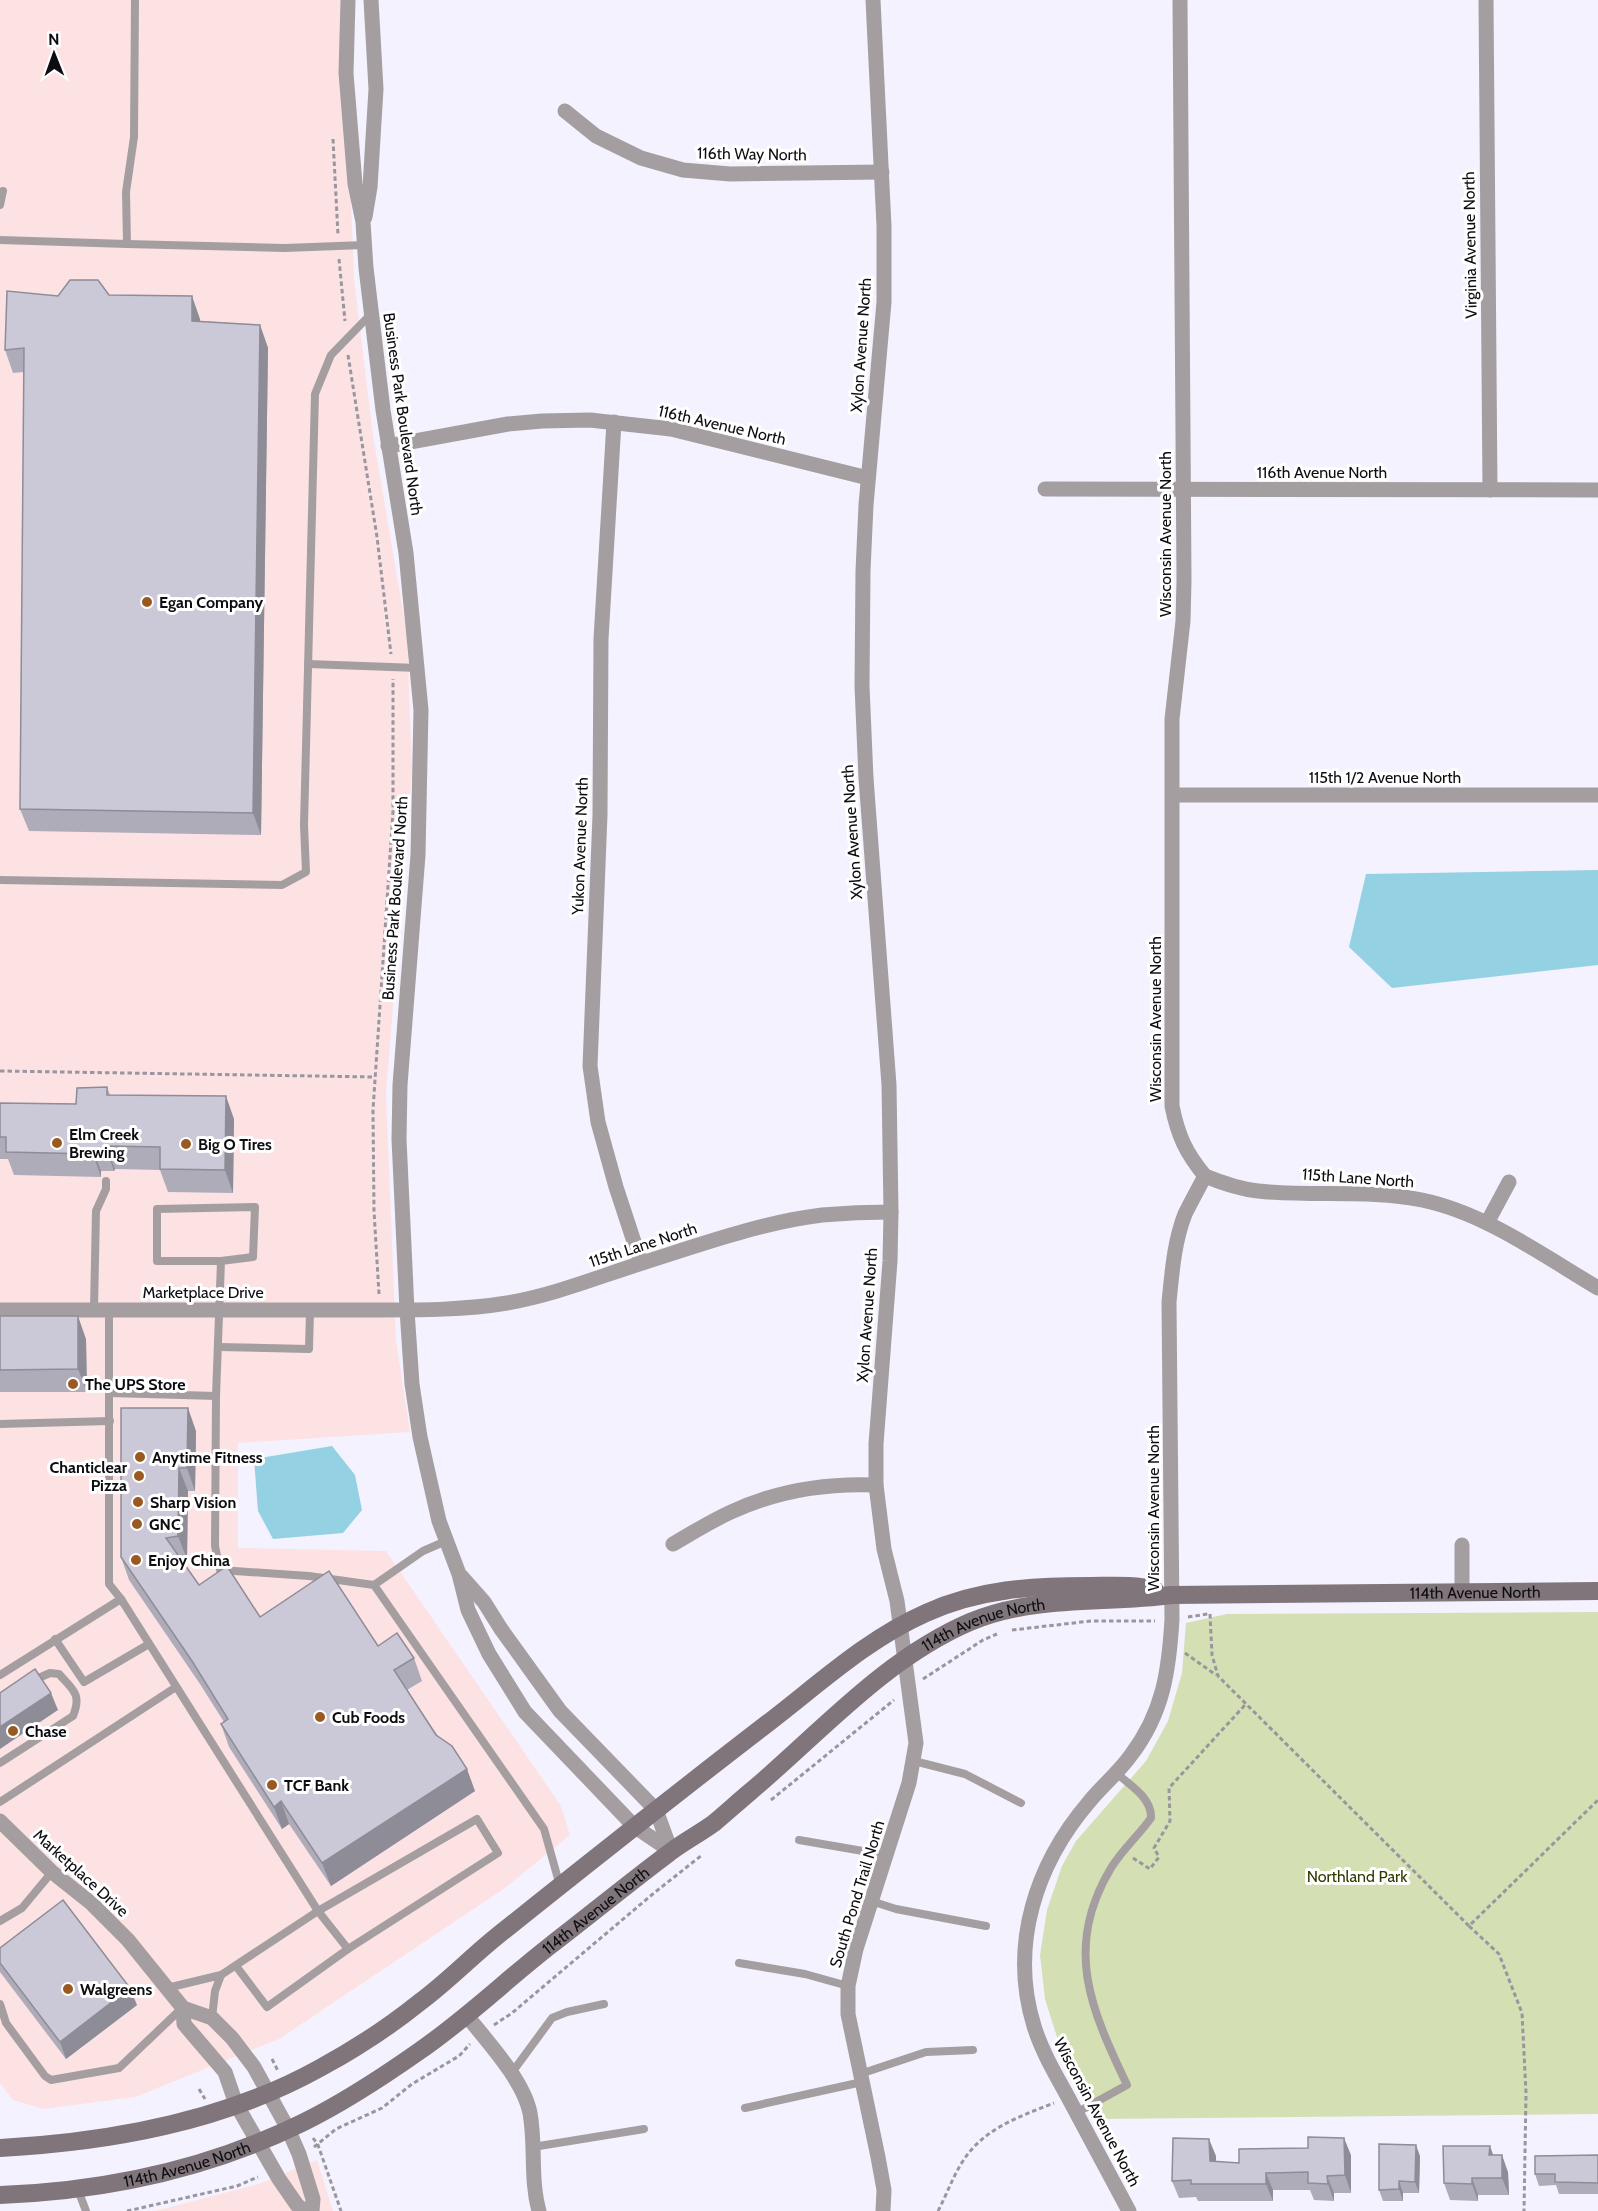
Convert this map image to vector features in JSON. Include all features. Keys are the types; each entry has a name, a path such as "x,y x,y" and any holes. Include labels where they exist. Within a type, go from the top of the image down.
{"street":[{"name":"Business Park Boulevard North","path":"348,0 346,73 355,184 363,222 371,314 388,446 406,553 418,668 421,745 418,855 399,1085 400,1196 406,1310 412,1384 420,1437 439,1521 459,1574 468,1610 489,1654 525,1712 634,1826 671,1851"},
{"name":"Business Park Boulevard North","path":"363,222 370,187 375,108 371,0"},
{"name":"Xylon Avenue North","path":"873,0 884,226 884,302 868,478 862,637 863,728 889,1084 891,1212 890,1261 876,1444 876,1485 884,1549 897,1601 906,1659"},
{"name":"Wisconsin Avenue North","path":"1129,2211 1046,2057 1033,2023 1026,1987 1026,1949 1040,1881 1055,1848 1083,1809 1131,1757 1155,1718 1165,1685 1170,1651 1169,1302 1176,1245 1185,1216 1205,1176 1190,1158 1178,1133 1172,1106 1172,719 1183,621 1184,489 1180,0"},
{"name":"Virginia Avenue North","path":"1486,0 1490,490"},
{"name":"116th Way North","path":"565,111 596,136 641,158 683,170 730,174 882,172"},
{"name":"116th Avenue North","path":"388,446 508,424 571,420 614,422 671,429 868,478"},
{"name":"Yukon Avenue North","path":"614,422 602,639 599,847 590,1066 598,1122 641,1263"},
{"name":"116th Avenue North","path":"1045,489 1598,490"},
{"name":"115th 1/2 Avenue North","path":"1173,795 1598,795"},
{"name":"115th Lane North","path":"1205,1176 1234,1186 1259,1191 1372,1194 1424,1200 1487,1223 1598,1288"},
{"path":"1487,1223 1509,1182"},
{"name":"115th Lane North","path":"406,1310 438,1310 508,1302 579,1285 641,1263 781,1223 821,1215 891,1212"},
{"name":"Marketplace Drive","path":"0,1310 406,1310"},
{"path":"674,1544 730,1512 785,1493 840,1485 876,1485"},
{"path":"1462,1545 1462,1592"},
{"name":"Business Park Boulevard North","path":"459,1574 484,1602 560,1711 656,1810 671,1851"},
{"name":"114th Avenue North","path":"0,2148 63,2145 173,2125 268,2092 319,2068 381,2031 423,2001 495,1938 634,1826 848,1659 926,1612 973,1596 1029,1587 1126,1586 1147,1588 1171,1595"},
{"name":"114th Avenue North","path":"0,2195 78,2189 182,2169 259,2143 333,2107 417,2053 467,2016 537,1956 671,1851 713,1824 858,1696 906,1659 959,1628 1009,1609 1039,1603 1121,1600 1171,1595 1598,1591"},
{"name":"South Pond Trail North","path":"884,2211 884,2190 848,2014 848,1986 856,1949 914,1761 915,1726 906,1659"},
{"name":"Marketplace Drive","path":"0,1821 52,1872 91,1903 128,1940 183,2008 184,2024 225,2072 236,2104 279,2179 297,2205 304,2211"},
{"path":"183,2008 212,2018 249,2060 288,2129 299,2154 313,2199 312,2211"},
{"path":"467,2016 511,2074 530,2112 533,2147 532,2174 538,2211"}],"lane":[{"path":"127,244 126,192 134,137 135,0"},
{"path":"0,205 3,191"},
{"path":"0,240 285,248 364,245"},
{"path":"0,880 282,885 306,872 304,825 315,394 330,355 371,314"},
{"path":"308,664 418,668"},
{"path":"106,1180 106,1190 96,1211 101,1310 110,1393 109,1584 121,1599 318,1911 348,1949"},
{"path":"255,1207 253,1257 221,1261 158,1261 157,1209 255,1207"},
{"path":"221,1261 216,1396 215,1546 220,1570 309,1576 374,1585 423,1551 446,1541"},
{"path":"219,1347 309,1349 310,1311"},
{"path":"110,1393 216,1396"},
{"path":"0,1424 110,1422"},
{"path":"374,1585 544,1828 560,1887"},
{"path":"0,1674 121,1599"},
{"path":"55,1639 84,1682 149,1644"},
{"path":"0,1763 73,1716 78,1704 76,1693 59,1674 50,1672 29,1682"},
{"path":"0,1802 176,1687"},
{"path":"914,1761 965,1774 1021,1803"},
{"path":"1076,2113 1127,2085 1095,2015 1085,1967 1086,1938 1100,1887 1112,1866 1151,1818 1148,1802 1116,1773"},
{"path":"167,1988 221,1975 318,1911 477,1820 498,1853 348,1949 267,2007 236,1966"},
{"path":"799,1840 886,1855"},
{"path":"0,1921 22,1908 52,1872"},
{"path":"871,1901 896,1909 986,1926"},
{"path":"739,1963 805,1974 848,1986"},
{"path":"212,2018 215,1991 221,1975"},
{"path":"0,2004 6,2023 45,2076 51,2080 118,2068 183,2008"},
{"path":"511,2074 552,2018 567,2012 604,2004"},
{"path":"745,2108 861,2078 926,2052 973,2050"},
{"path":"533,2147 644,2129"},
{"path":"78,2189 86,2211"}],"path":[{"path":"333,134 347,338 377,537 392,667 393,811 373,1131 374,1211 379,1294"},
{"path":"0,1071 375,1077"},
{"path":"1210,1614 1212,1655 1218,1676"},
{"path":"1009,1630 1091,1621 1153,1621"},
{"path":"930,1675 999,1632"},
{"path":"1170,1651 1189,1655 1218,1676 1386,1846 1499,1954 1522,2013 1526,2093 1524,2211"},
{"path":"1123,1852 1150,1869 1160,1857 1154,1848 1165,1833 1170,1821 1169,1788 1245,1705"},
{"path":"770,1801 882,1710"},
{"path":"1469,1926 1598,1800"},
{"path":"512,2013 707,1851"},
{"path":"341,2211 318,2145 336,2130 382,2108 412,2084 459,2056"},
{"path":"938,2211 961,2164 977,2143 992,2130 1068,2099"},
{"path":"127,2211 237,2186 257,2178"}],"shaded area":[{"path":"0,0 343,0 354,278 373,435 407,635 412,770 386,1094 396,1340 410,1432 238,1443 238,1548 386,1551 561,1806 570,1835 505,1888 279,2039 135,2097 43,2109 13,2100 0,2083"},
{"path":"317,2160 333,2211 155,2211 259,2184"}],"green space":[{"name":"Northland Park","path":"1598,1612 1598,2114 1098,2119 1061,2050 1045,1999 1040,1955 1047,1910 1062,1866 1076,1841 1146,1761 1168,1721 1182,1673 1186,1623 1227,1614"}],"water":[{"path":"1598,870 1598,965 1392,988 1349,947 1366,874"},
{"path":"332,1446 355,1475 362,1510 343,1533 273,1539 258,1511 254,1459"}],"building":[{"name":"Egan Company","path":"70,280 98,280 109,295 192,296 192,321 260,325 253,813 20,809 24,348 5,350 7,291 58,296"},
{"path":"107,1087 107,1095 226,1096 225,1170 160,1169 160,1147 106,1146 106,1148 92,1148 93,1154 6,1152 6,1137 0,1137 0,1103 76,1104 77,1088"},
{"path":"0,1316 78,1316 78,1369 0,1370"},
{"name":"Cub Foods","path":"121,1408 188,1408 187,1468 179,1468 178,1536 166,1538 199,1585 227,1566 260,1617 329,1571 378,1646 397,1633 414,1658 394,1670 436,1735 452,1746 467,1769 322,1863 281,1801 274,1807 221,1724 228,1719 192,1661 121,1557"},
{"path":"35,1669 51,1693 0,1727 0,1693"},
{"name":"Walgreens","path":"63,1900 130,1988 60,2042 0,1963 0,1948"},
{"path":"1308,2137 1344,2138 1345,2175 1327,2176 1328,2184 1308,2183 1308,2172 1266,2173 1266,2184 1191,2184 1191,2180 1172,2181 1173,2138 1209,2139 1210,2161 1239,2163 1239,2149 1308,2148"},
{"path":"1379,2144 1416,2145 1415,2182 1399,2181 1399,2189 1379,2190"},
{"path":"1443,2146 1490,2146 1489,2155 1502,2155 1502,2178 1472,2178 1472,2184 1444,2183"},
{"path":"1598,2155 1598,2183 1555,2182 1555,2174 1535,2174 1535,2156"}],"place":[{"name":"Egan Company","path":"147,602"},
{"name":"Elm Creek Brewing","path":"57,1143"},
{"name":"Big O Tires","path":"186,1144"},
{"name":"The UPS Store","path":"73,1384"},
{"name":"Anytime Fitness","path":"140,1457"},
{"name":"Chanticlear Pizza","path":"139,1476"},
{"name":"Sharp Vision","path":"138,1502"},
{"name":"GNC","path":"137,1524"},
{"name":"Enjoy China","path":"136,1560"},
{"name":"Cub Foods","path":"320,1717"},
{"name":"Chase","path":"13,1731"},
{"name":"TCF Bank","path":"272,1785"},
{"name":"Walgreens","path":"68,1989"}]}
